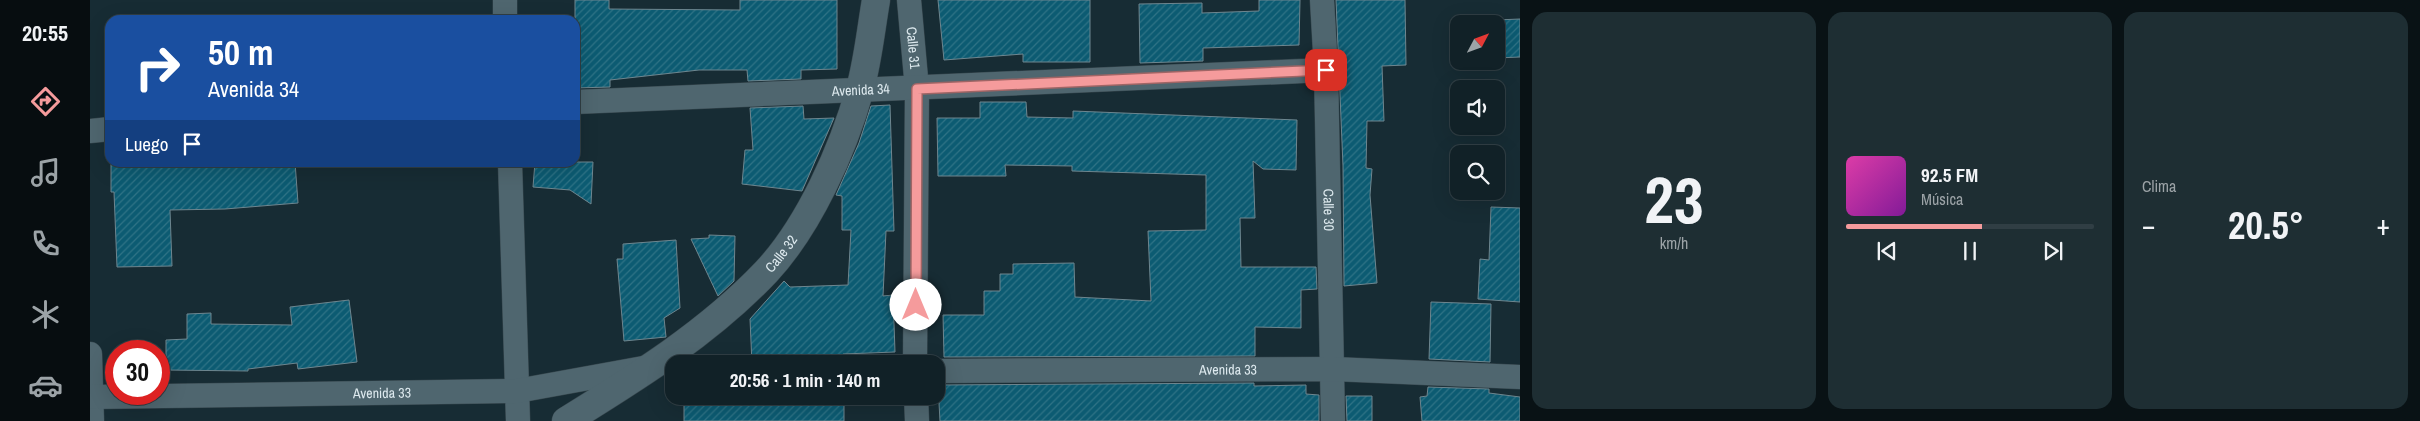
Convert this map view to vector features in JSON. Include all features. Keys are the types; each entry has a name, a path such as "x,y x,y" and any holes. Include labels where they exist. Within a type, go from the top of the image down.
{"main road":[{"name":"Calle 32","path":"566,421 664,366 767,272 810,212 839,151 860,88 876,0"}],"street":[{"path":"505,0 505,15"},
{"name":"Calle 31","path":"909,0 917,89 915,355"},
{"name":"Calle 30","path":"1322,0 1326,70 1333,421"},
{"name":"Avenida 34","path":"580,102 860,88 917,89 1326,70"},
{"path":"90,131 105,130"},
{"path":"510,167 518,421"},
{"path":"90,354 92,421"},
{"name":"Avenida 33","path":"91,397 517,391 664,366"},
{"name":"Avenida 33","path":"945,371 1333,369 1520,377"},
{"path":"916,405 917,421"}],"building":[{"path":"575,0 609,0 609,9 740,10 740,0 837,0 837,69 801,70 801,79 748,81 747,70 699,70 610,80 610,87 580,88 580,15 575,15"},
{"path":"938,0 1090,0 1090,62 1023,62 1023,54 944,60"},
{"path":"1259,0 1300,0 1299,45 1203,48 1203,61 1140,63 1139,4 1202,3 1202,13 1259,11"},
{"path":"1336,0 1405,0 1406,65 1382,66 1384,121 1367,121 1366,168 1372,169 1370,195 1377,283 1344,286 1343,166"},
{"path":"1520,19 1520,57 1505,58 1505,20"},
{"path":"980,102 1026,102 1027,117 1073,118 1073,111 1297,120 1296,170 1263,169 1253,161 1255,218 1240,218 1241,267 1316,267 1317,289 1301,290 1301,328 1255,327 1255,356 945,357 943,315 984,315 984,291 1000,291 1000,274 1013,274 1013,264 1074,263 1075,297 1151,301 1148,231 1206,230 1206,175 1072,171 1072,166 1005,165 1006,176 938,176 937,118 980,118"},
{"path":"890,105 894,231 886,231 883,296 893,295 895,352 843,355 752,355 750,319 784,281 790,287 848,285 851,230 842,230 842,196 836,195 859,143 871,106"},
{"path":"803,106 804,119 834,118 802,191 742,184 745,150 753,150 750,108"},
{"path":"580,162 593,162 591,204 570,190 533,187 535,167 580,167"},
{"path":"111,167 295,167 298,203 225,209 170,210 172,266 117,267 114,192 111,192"},
{"path":"1491,207 1520,208 1520,302 1478,299 1480,259 1489,260"},
{"path":"709,235 735,236 734,281 718,296 691,239 709,238"},
{"path":"676,240 680,308 664,318 666,337 624,341 617,259 623,259 623,244"},
{"path":"349,300 357,362 298,369 297,363 248,369 248,371 170,370 170,340 166,340 187,339 187,314 211,313 211,324 292,325 290,307"},
{"path":"1431,302 1491,304 1490,362 1429,359"},
{"path":"1254,383 1254,386 1306,385 1306,394 1319,395 1319,421 940,421 939,405 945,405 945,385"},
{"path":"1428,387 1489,389 1489,393 1520,397 1520,421 1422,421 1420,397 1427,396"},
{"path":"1346,396 1372,396 1372,421 1347,421"},
{"path":"684,405 844,405 844,421 684,421"}],"route":[{"path":"916,305 917,89 1326,70"}]}
